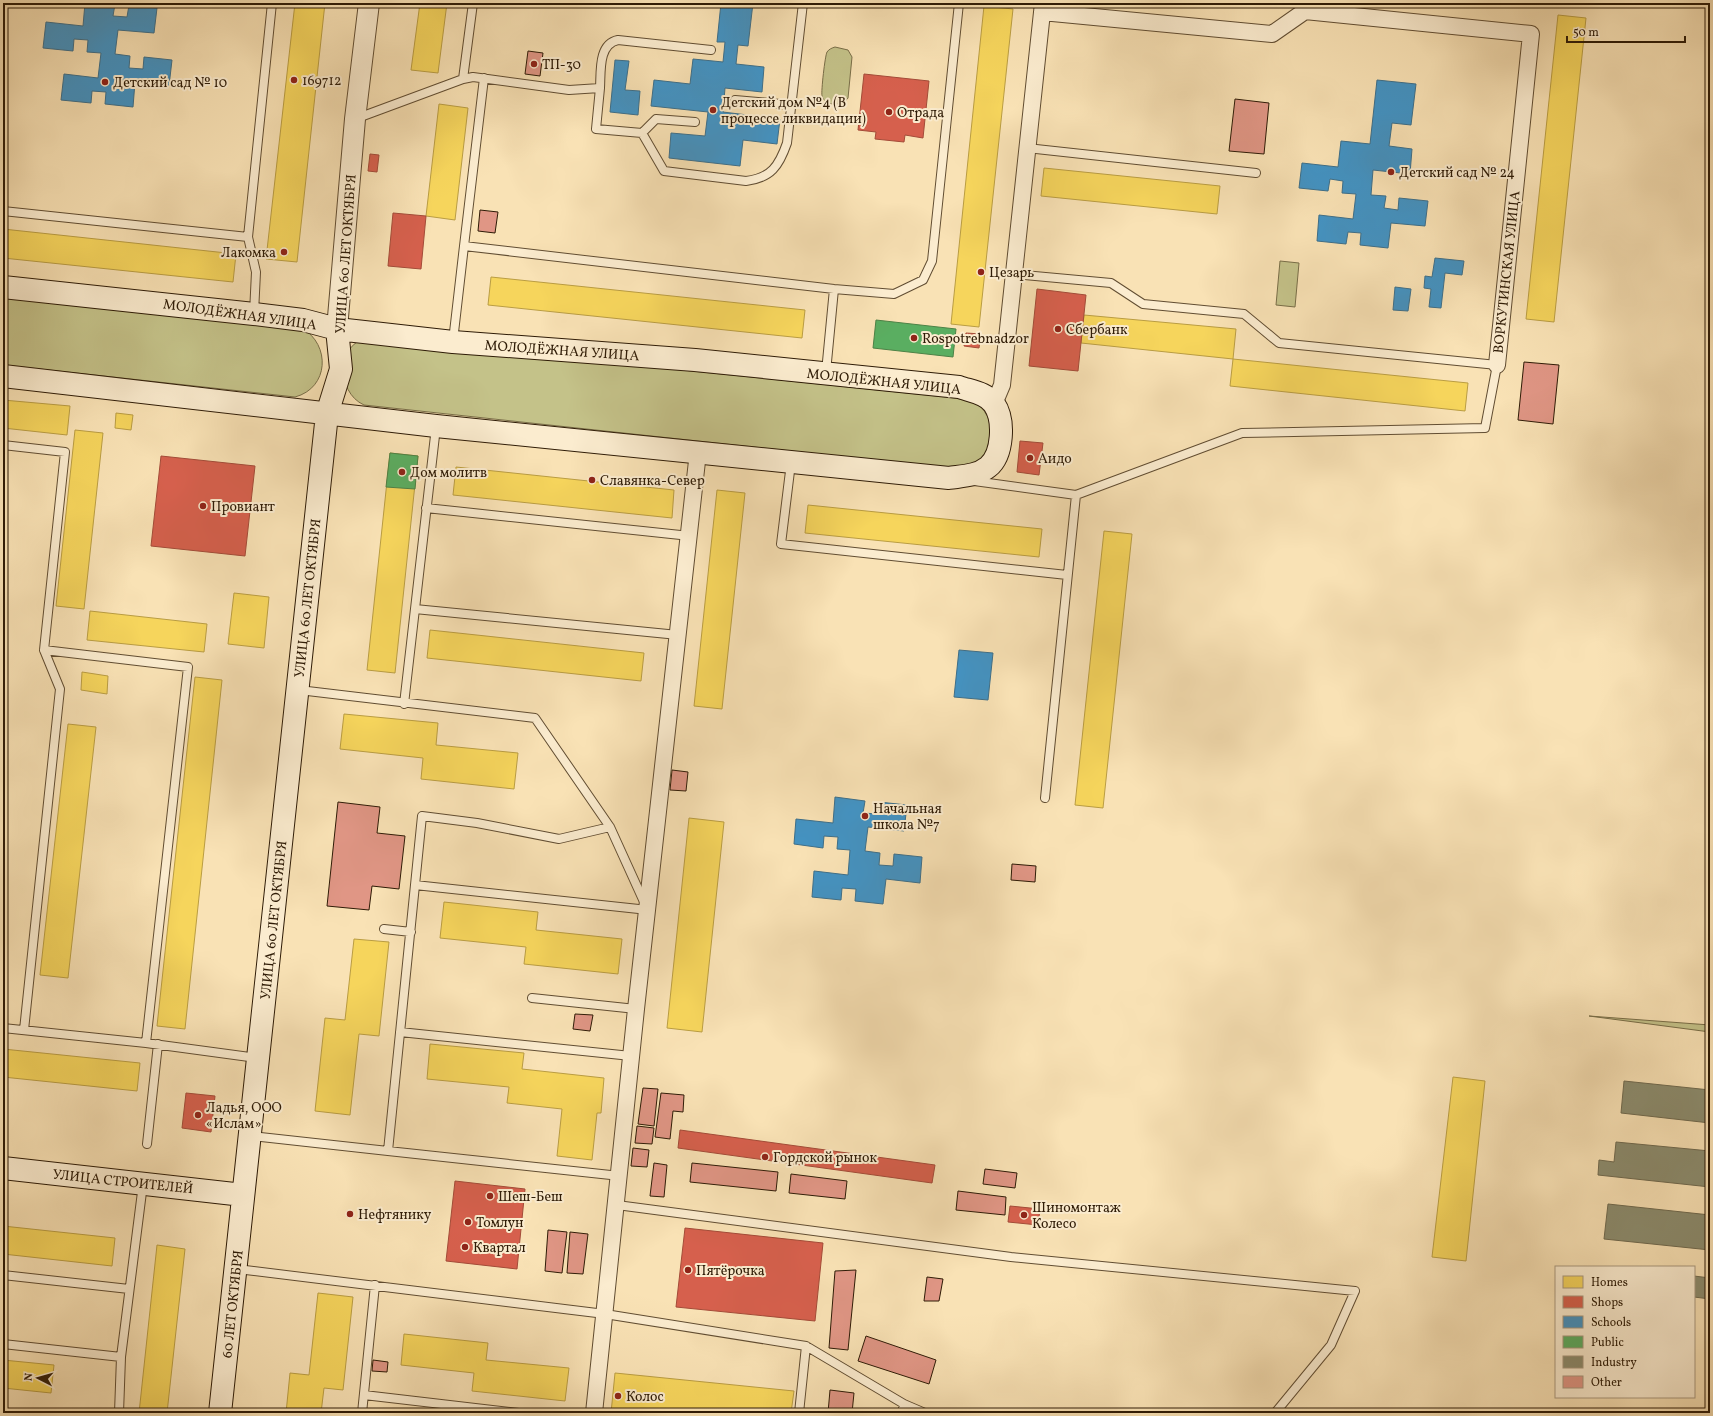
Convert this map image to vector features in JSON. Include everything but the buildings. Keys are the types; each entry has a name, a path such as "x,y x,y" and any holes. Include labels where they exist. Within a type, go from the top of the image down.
{"main road":[{"name":"МОЛОДЁЖНАЯ УЛИЦА","path":"3,287 254,314 303,320 337,329 453,342 695,360 959,387 981,394 994,404"},
{"name":"УЛИЦА 60 ЛЕТ ОКТЯБРЯ","path":"243,1195 327,414 341,369 337,329"},
{"path":"3,376 436,426 949,478 972,475 988,467 996,457 1000,438 1001,420 994,404"},
{"name":"УЛИЦА СТРОИТЕЛЕЙ","path":"3,1168 243,1195"},
{"name":"60 ЛЕТ ОКТЯБРЯ","path":"220,1413 243,1195"}],"street":[{"name":"УЛИЦА 60 ЛЕТ ОКТЯБРЯ","path":"337,329 355,119 369,3"},
{"name":"ВОРКУТИНСКАЯ УЛИЦА","path":"1042,8 1272,34 1305,11 1531,34 1496,365"},
{"path":"994,404 1002,385 1042,8"},
{"path":"594,1413 617,1205 636,1009 690,536 698,452"}],"lane":[{"path":"254,314 256,272 248,237 272,3"},
{"path":"463,79 473,3"},
{"path":"642,133 664,171 746,182 758,180 770,173 778,164 787,143 803,3"},
{"path":"464,246 834,289 894,294 923,280 932,261 959,3"},
{"path":"695,122 656,119 642,133 596,129 604,50 611,41 618,40 711,50"},
{"path":"355,119 463,79 473,77 569,90 600,88"},
{"path":"453,342 484,78"},
{"path":"735,100 792,105"},
{"path":"1027,148 1256,173"},
{"path":"3,211 248,237"},
{"path":"949,478 1076,495 1242,433 1485,428 1496,365 1279,343 1244,314 1143,304 1111,283 1014,274"},
{"path":"825,374 834,289"},
{"path":"404,704 436,426"},
{"path":"3,445 65,452 44,650 60,689 24,1030"},
{"path":"792,462 781,544 1067,576"},
{"path":"1045,798 1076,495"},
{"path":"426,508 690,536"},
{"path":"415,609 678,635"},
{"path":"44,650 188,667 146,1043"},
{"path":"298,690 404,704 535,718 610,827 648,910"},
{"path":"388,1151 412,932 422,816 477,823 559,839 610,827"},
{"path":"415,885 648,910"},
{"path":"384,929 412,932"},
{"path":"532,998 636,1009"},
{"path":"3,1028 158,1044 258,1058"},
{"path":"400,1032 631,1056"},
{"path":"147,1144 158,1044"},
{"path":"249,1136 620,1176"},
{"path":"119,1413 121,1356 143,1184"},
{"path":"617,1205 1011,1257 1355,1291 1331,1344 1275,1413"},
{"path":"236,1269 605,1314 806,1346 903,1409 925,1413"},
{"path":"3,1275 129,1289"},
{"path":"362,1413 375,1285"},
{"path":"3,1344 121,1356"},
{"path":"799,1413 806,1346"},
{"path":"364,1395 519,1413"}],"shaded area":[{"path":"835,47 848,50 852,57 848,98 842,103 830,104 824,100 822,96 823,74 827,52"},
{"path":"1280,261 1299,263 1295,307 1276,305"},
{"path":"3,294 302,328 311,335 318,345 322,366 320,376 315,385 306,392 295,397 3,365"},
{"path":"369,338 966,399 978,405 984,411 991,428 990,444 987,451 977,463 970,467 957,469 364,405 355,399 348,389 344,379 344,368 346,357 351,348 358,341"},
{"path":"1589,1016 1710,1025 1710,1032"}],"place":[{"name":"ТП-30","path":"534,64"},
{"name":"169712","path":"294,80"},
{"name":"Детский сад № 10","path":"105,82"},
{"name":"Детский дом №4 (В процессе ликвидации)","path":"713,110"},
{"name":"Отрада","path":"889,112"},
{"name":"Детский сад № 24","path":"1391,172"},
{"name":"Лакомка","path":"284,252"},
{"name":"Цезарь","path":"981,272"},
{"name":"Сбербанк","path":"1058,329"},
{"name":"Rospotrebnadzor","path":"914,338"},
{"name":"Аидо","path":"1030,458"},
{"name":"Дом молитв","path":"402,472"},
{"name":"Славянка-Север","path":"592,480"},
{"name":"Провиант","path":"203,506"},
{"name":"Начальная школа №7","path":"865,816"},
{"name":"Ладья, ООО «Ислам»","path":"198,1115"},
{"name":"Гордской рынок","path":"765,1157"},
{"name":"Шеш-Беш","path":"490,1196"},
{"name":"Нефтянику","path":"350,1214"},
{"name":"Шиномонтаж Колесо","path":"1024,1215"},
{"name":"Томлун","path":"468,1222"},
{"name":"Квартал","path":"465,1247"},
{"name":"Пятёрочка","path":"688,1270"},
{"name":"Колос","path":"618,1396"}]}
